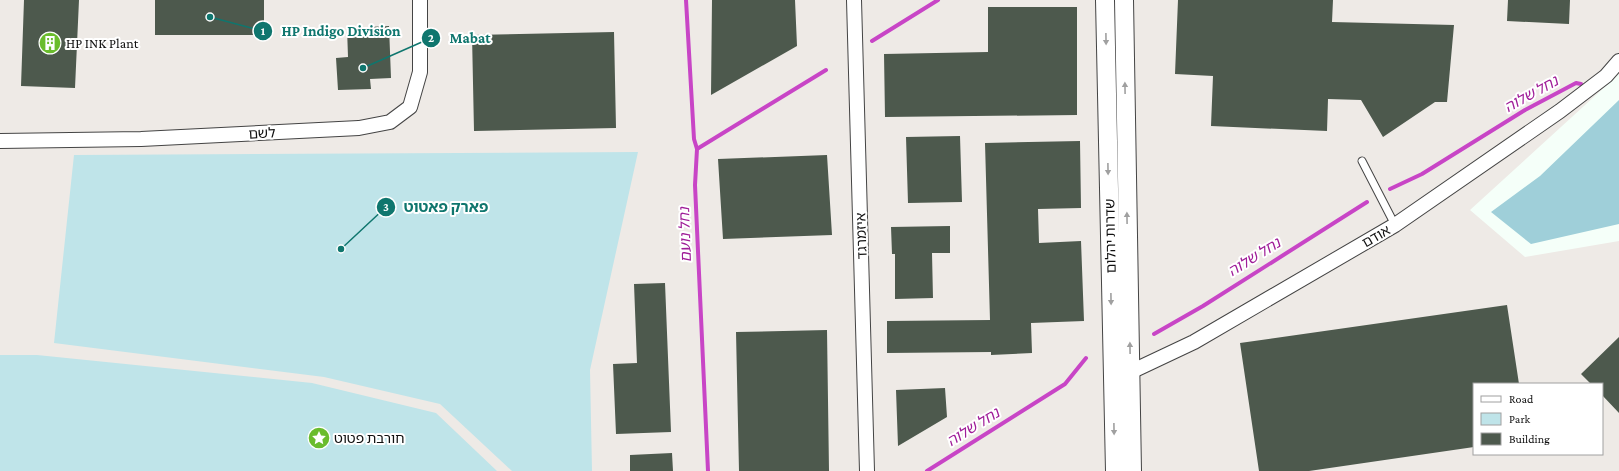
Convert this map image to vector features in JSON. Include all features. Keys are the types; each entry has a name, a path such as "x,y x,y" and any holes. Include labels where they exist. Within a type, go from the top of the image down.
{"street":[{"name":"לשם","path":"0,141 141,139 358,128 390,122 410,107 420,72 420,0"},
{"name":"איזמרגד","path":"854,0 868,471"},
{"name":"שדרות יהלום","path":"1105,0 1115,471"},
{"name":"שדרות יהלום","path":"1124,0 1132,471"},
{"name":"אודם","path":"1112,380 1194,342 1395,225 1560,111 1606,76 1619,61"}],"lane":[{"path":"1362,161 1395,225"}],"shaded area":[{"path":"0,0 1619,0 1619,74 1470,210 1525,257 1619,241 1619,471 0,471"},
{"path":"1619,100 1619,224 1531,244 1491,212 1540,176"}],"green space":[{"path":"638,152 590,370 592,471 512,471 440,404 324,377 54,343 74,155"},
{"path":"0,355 37,355 312,383 436,413 497,471 0,471"}],"building":[{"name":"HP INK Plant","path":"24,0 79,0 75,88 21,86"},
{"path":"155,0 264,0 264,35 155,35"},
{"path":"712,0 795,0 797,46 711,95"},
{"path":"1178,0 1333,0 1332,22 1454,25 1447,102 1435,102 1383,137 1361,100 1328,99 1327,131 1211,126 1213,76 1175,74"},
{"path":"1508,0 1570,0 1569,24 1507,21"},
{"path":"988,7 1077,7 1077,115 885,117 884,54 988,52"},
{"path":"389,26 391,78 370,79 371,89 338,90 336,58 348,57 347,28"},
{"path":"614,32 616,128 474,131 472,35"},
{"path":"960,136 962,202 908,203 906,137"},
{"path":"1080,141 1081,208 1038,209 1039,243 1081,241 1084,321 1031,323 1032,353 991,355 991,352 887,353 887,321 990,320 985,143"},
{"path":"827,155 832,235 723,239 718,159"},
{"path":"950,226 950,253 932,253 933,298 895,299 895,254 892,254 891,227"},
{"path":"665,283 671,432 616,434 613,364 637,363 634,284"},
{"path":"1507,305 1519,383 1473,383 1473,447 1309,471 1259,471 1240,343"},
{"path":"827,330 829,471 739,471 736,332"},
{"path":"1619,337 1619,413 1603,396 1603,383 1590,383 1581,374"},
{"path":"945,388 947,417 898,446 896,390"},
{"path":"672,453 673,471 630,471 630,455"}],"waterway":[{"path":"686,0 694,139 697,149"},
{"name":"נחל נועם","path":"872,41 938,0"},
{"name":"נחל נועם","path":"708,471 695,185 697,149 826,70"},
{"name":"נחל שלוה","path":"1390,189 1422,174 1525,110 1576,83 1581,84"},
{"name":"נחל שלוה","path":"1154,334 1203,306 1367,202"},
{"name":"נחל שלוה","path":"927,471 1065,384 1086,358"}],"place":[{"name":"HP Indigo Division","path":"210,17"},
{"name":"HP INK Plant","path":"50,43"},
{"name":"Mabat","path":"363,68"},
{"name":"פארק פאטוט","path":"341,249"},
{"name":"חורבת פטוט","path":"319,438"}]}
